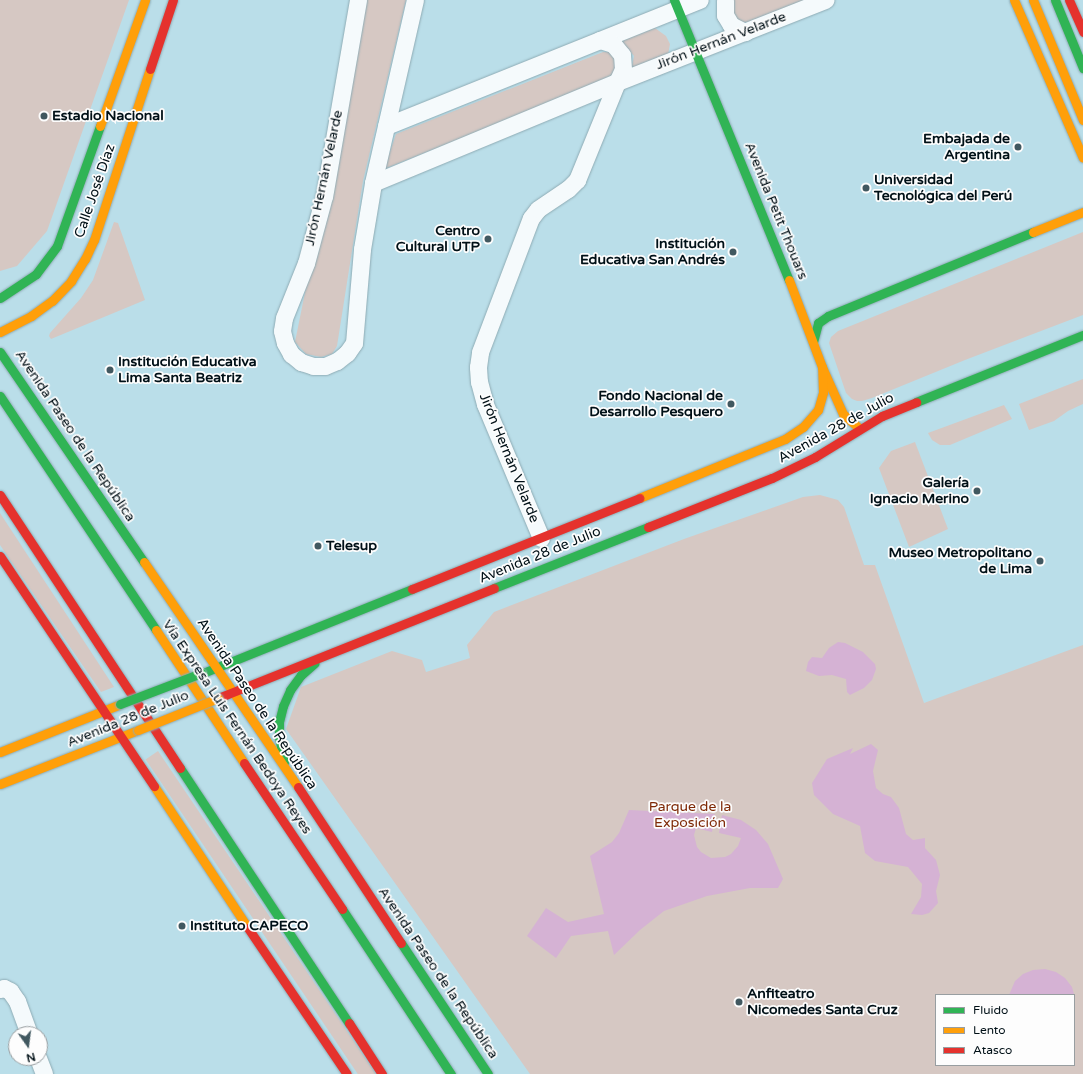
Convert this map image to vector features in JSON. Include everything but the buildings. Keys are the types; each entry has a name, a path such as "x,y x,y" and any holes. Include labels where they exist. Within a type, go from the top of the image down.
{"main road":[{"name":"Calle José Díaz","path":"0,298 36,274 57,246 145,0"},
{"name":"Calle José Díaz","path":"0,332 31,316 52,301 72,281 86,260 174,0"},
{"path":"1014,0 1083,158"},
{"path":"1033,0 1083,120"},
{"path":"1055,0 1083,68"},
{"path":"1070,0 1083,32"},
{"name":"Avenida Petit Thouars","path":"675,4 696,52 822,367 843,414 859,428"},
{"path":"1070,129 1083,142"},
{"path":"813,342 818,323 834,313 1083,212"},
{"name":"Avenida 28 de Julio","path":"0,784 772,478 815,457 878,417 1083,335"},
{"name":"Avenida Paseo de la República","path":"0,352 216,668 234,692 488,1074"},
{"name":"Avenida 28 de Julio","path":"0,752 104,710 216,668 541,538 790,436 807,424 818,410 823,392 822,367"},
{"name":"Vía Expresa Luis Fernán Bedoya Reyes","path":"0,396 451,1074"},
{"path":"0,495 382,1074"},
{"path":"0,556 104,710 253,936 347,1074"},
{"path":"286,769 279,737 279,722 283,706 290,690 302,675 330,653"}],"street":[{"name":"Jirón Hernán Velarde","path":"358,0 324,196 306,263 284,318 282,331 284,343 291,354 301,362 313,366 325,366 337,361 347,353 354,343 362,249 373,183 415,0"},
{"path":"386,126 600,40 675,4 700,0"},
{"path":"725,0 725,15 731,25 745,32"},
{"name":"Jirón Hernán Velarde","path":"373,183 617,82 825,0"},
{"name":"Jirón Hernán Velarde","path":"541,538 485,404 479,382 478,367 480,352 530,218 538,209 568,189 577,180 623,69 622,55 613,44 600,40"},
{"path":"0,989 4,988 10,991 17,1001 26,1026"}],"green space":[{"name":"Estadio Nacional","path":"0,0 129,0 47,231 17,266 0,271"},
{"path":"364,0 406,0 363,181 337,346 332,354 321,357 306,354 295,342"},
{"path":"732,0 805,0 751,21 738,24 731,16"},
{"path":"655,28 666,36 670,44 668,55 631,70 634,56 621,41"},
{"path":"603,52 613,52 621,62 611,79 384,169 396,134"},
{"path":"114,222 118,223 145,300 51,339 49,336 50,333 81,298 93,280"},
{"path":"1083,232 1083,315 965,360 872,398 857,401 852,399 846,393 829,343 831,337 838,331"},
{"path":"1083,379 1083,404 1068,411 1054,421 1029,430 1019,404"},
{"path":"1004,405 1012,419 950,445 940,445 932,440 928,433"},
{"path":"915,442 948,529 909,547 879,468 891,451"},
{"name":"Parque de la Exposición","path":"820,495 838,500 844,507 864,565 875,565 924,703 1083,645 1083,1074 530,1074 286,729 301,687 392,651 422,660 426,672 470,658 467,645 494,612 684,539 803,497"},
{"path":"0,513 114,687 101,692 0,545"},
{"path":"158,751 376,1074 358,1074 146,759"}],"shaded area":[{"path":"838,642 845,643 863,652 875,664 876,669 872,680 864,688 850,695 847,692 846,679 832,675 819,676 806,671 808,662 812,657 822,658 829,648"},
{"path":"871,744 878,750 873,771 876,788 883,794 891,797 899,808 906,834 913,840 925,838 925,848 936,860 940,875 936,891 938,903 929,913 922,915 911,914 921,897 922,884 908,867 875,861 865,853 860,826 833,814 814,795 812,783 827,759 853,748 850,754"},
{"path":"629,810 715,814 712,832 696,828 694,835 697,847 701,852 711,858 725,857 731,854 738,846 741,838 719,833 722,815 741,820 756,830 768,844 783,879 778,888 750,888 707,896 664,911 640,930 614,955 608,931 571,936 556,958 527,936 546,908 568,922 604,914 590,856 612,842 619,833"},
{"path":"1045,969 1056,972 1065,978 1072,987 1074,994 1009,994 1015,981 1023,974 1033,970"}],"traffic: fast":[{"path":"674,0 789,280"},
{"path":"1055,0 1083,68"},
{"path":"0,298 36,274 57,246 100,126"},
{"path":"813,342 818,323 828,316 1033,232"},
{"path":"916,402 1083,335"},
{"path":"0,352 144,562"},
{"path":"0,396 156,630"},
{"path":"494,588 648,527"},
{"path":"203,673 412,589"},
{"path":"284,762 279,737 279,722 283,706 290,690 301,675 315,663"},
{"path":"120,704 201,673"},
{"path":"180,768 349,1023"},
{"path":"342,909 451,1074"},
{"path":"401,943 488,1074"}],"traffic: slow":[{"path":"100,126 145,0"},
{"path":"1014,0 1083,158"},
{"path":"1033,0 1083,120"},
{"path":"0,332 31,316 52,301 71,281 85,259 94,240 150,69"},
{"path":"1033,232 1083,212"},
{"path":"789,280 822,367 843,414 859,428"},
{"path":"639,498 785,439 803,427 818,410 823,392 822,367"},
{"path":"144,562 298,787"},
{"path":"156,630 244,763"},
{"path":"138,730 218,698"},
{"path":"0,752 118,705"},
{"path":"0,784 135,731"},
{"path":"154,786 248,928"}],"traffic: jam":[{"path":"150,69 173,0"},
{"path":"1069,0 1083,32"},
{"path":"648,527 772,478 815,457 882,416 916,402"},
{"path":"0,495 180,768"},
{"path":"412,589 639,498"},
{"path":"0,556 154,786"},
{"path":"218,698 494,588"},
{"path":"244,763 342,909"},
{"path":"298,787 401,943"},
{"path":"248,928 347,1074"},
{"path":"349,1023 382,1074"}],"place":[{"name":"Estadio Nacional","path":"44,116"},
{"name":"Embajada de Argentina","path":"1018,147"},
{"name":"Universidad Tecnológica del Perú","path":"866,188"},
{"name":"Centro Cultural UTP","path":"488,239"},
{"name":"Institución Educativa San Andrés","path":"733,252"},
{"name":"Institución Educativa Lima Santa Beatriz","path":"110,370"},
{"name":"Fondo Nacional de Desarrollo Pesquero","path":"731,404"},
{"name":"Galería Ignacio Merino","path":"977,491"},
{"name":"Telesup","path":"318,546"},
{"name":"Museo Metropolitano de Lima","path":"1040,561"},
{"name":"Instituto CAPECO","path":"182,926"},
{"name":"Anfiteatro Nicomedes Santa Cruz","path":"739,1002"}]}
